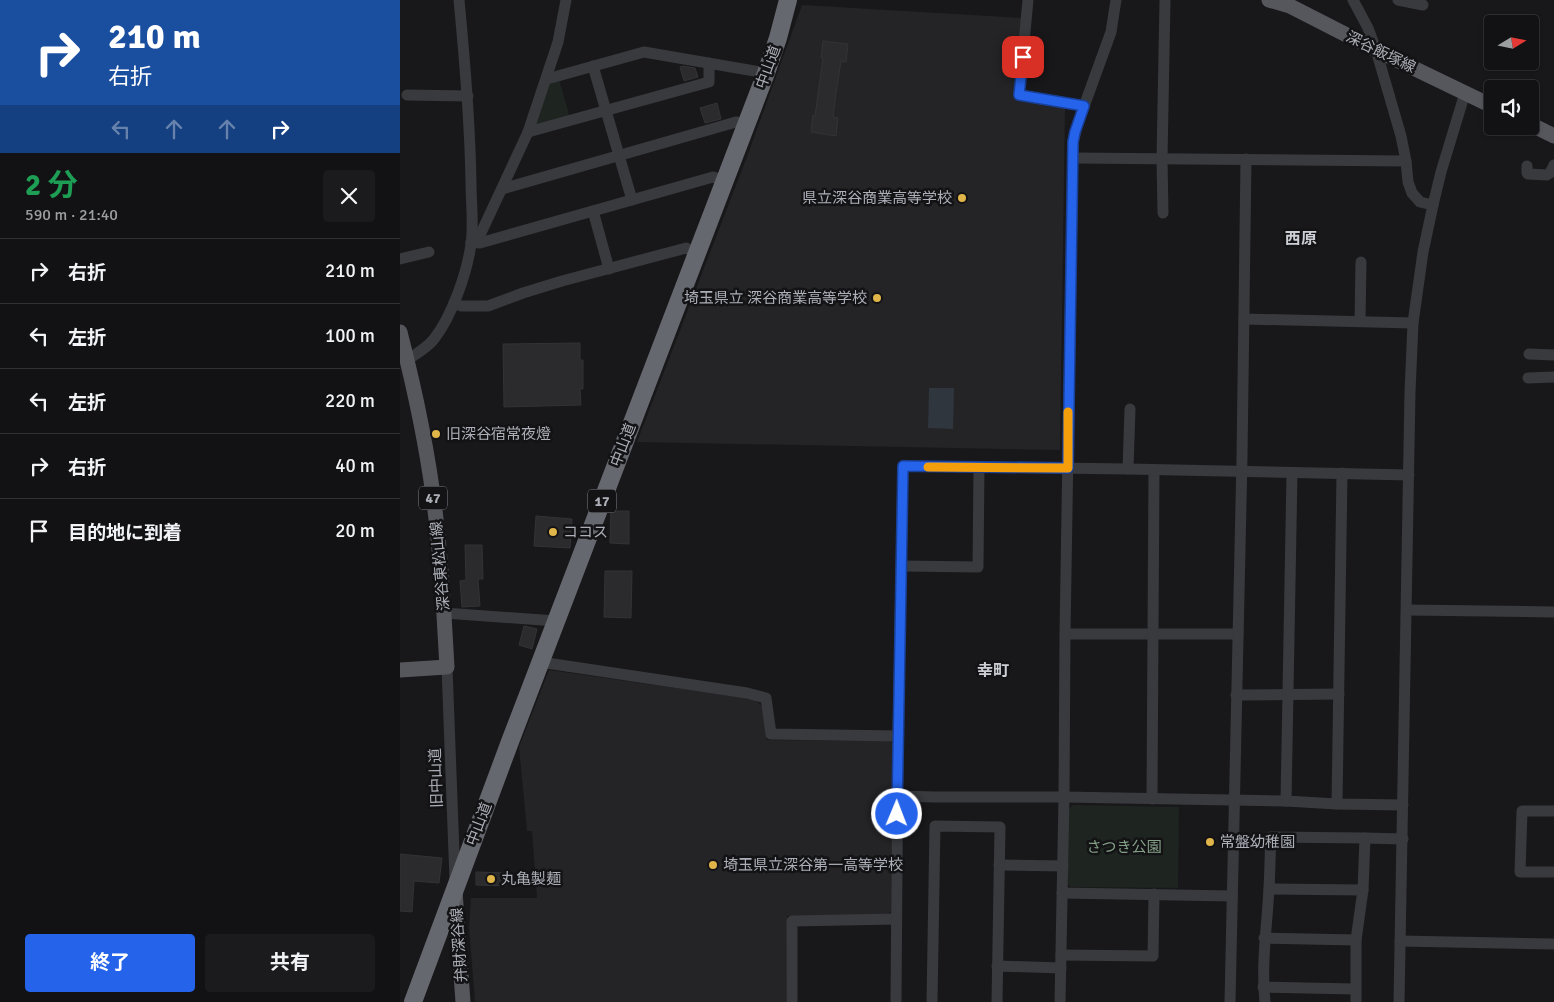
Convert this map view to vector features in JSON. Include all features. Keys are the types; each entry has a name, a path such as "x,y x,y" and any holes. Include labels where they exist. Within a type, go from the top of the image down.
{"highway":[{"name":"中山道","path":"413,1002 540,662 766,73 788,0"}],"main road":[{"name":"深谷飯塚線","path":"1269,0 1292,3 1376,50 1484,102"},
{"path":"1539,128 1554,136"},
{"name":"深谷東松山線","path":"400,332 407,360 406,381 421,422 436,518 447,667"},
{"path":"400,670 447,667"},
{"name":"弁財深谷線","path":"455,888 463,1002"}],"street":[{"path":"407,360 429,345 436,337 454,303 471,242 468,96 458,0"},
{"path":"471,242 481,233 528,132 558,42 566,0"},
{"path":"1028,0 1019,95 1084,106"},
{"path":"1060,1002 1073,158 1075,132 1111,32 1116,0"},
{"path":"1163,213 1162,159 1165,0"},
{"path":"1352,0 1368,28 1376,50 1395,114 1406,161 1408,182 1412,193 1420,202 1432,205"},
{"path":"1398,0 1424,4"},
{"path":"546,79 644,52 766,73"},
{"path":"528,132 709,82 709,63"},
{"path":"593,66 632,200"},
{"path":"1399,1002 1410,392 1413,323 1432,205 1465,94"},
{"path":"407,95 468,96"},
{"path":"502,189 736,122 746,124"},
{"path":"1073,158 1406,161"},
{"path":"1230,1002 1246,159"},
{"path":"1527,166 1526,173 1528,174 1547,175 1552,169"},
{"path":"471,242 480,243 714,177 724,181"},
{"path":"593,211 610,269"},
{"path":"454,303 461,306 488,306 538,288 686,248 697,253"},
{"path":"400,259 429,252"},
{"path":"1360,321 1361,262"},
{"path":"1244,319 1413,323"},
{"path":"1529,354 1554,355"},
{"path":"1528,378 1554,377"},
{"path":"1128,469 1130,409"},
{"path":"896,1002 903,466 1409,475"},
{"path":"902,566 978,567 979,467"},
{"path":"1152,799 1154,470"},
{"path":"1286,801 1292,473"},
{"path":"1337,804 1342,473"},
{"path":"1407,610 1554,612"},
{"path":"444,613 556,621"},
{"path":"1065,634 1238,634"},
{"path":"540,662 747,693 766,698 771,734 898,736"},
{"name":"旧中山道","path":"447,667 455,888"},
{"path":"1236,695 1339,694"},
{"path":"898,796 1234,800 1403,805"},
{"path":"1554,811 1522,811 1520,872 1554,872"},
{"path":"932,1002 935,826 1000,827 997,1002"},
{"path":"1265,1002 1263,987 1264,938 1269,889 1271,837 1403,840"},
{"path":"1356,1002 1356,940 1362,890 1365,838"},
{"path":"999,865 1063,866"},
{"path":"1269,889 1362,890"},
{"path":"1062,893 1232,896"},
{"path":"1061,955 1153,956 1154,894"},
{"path":"792,1002 792,921 896,919"},
{"path":"1264,938 1356,940"},
{"path":"1400,942 1554,944"},
{"path":"997,966 1061,968"},
{"path":"1263,987 1356,989"}],"shaded area":[{"name":"埼玉県立 深谷商業高等学校","path":"802,5 1024,18 1015,99 1065,107 1060,450 637,442 748,154"},
{"path":"929,388 954,388 953,429 928,428"},
{"name":"埼玉県立深谷第一高等学校","path":"549,670 754,699 763,707 767,740 890,741 893,744 891,911 887,915 787,916 786,1002 475,1002 469,927 471,898 537,898 532,831 527,831 519,747"}],"green space":[{"path":"559,79 570,118 537,127 534,124 547,84"},
{"name":"さつき公園","path":"1073,805 1179,807 1178,888 1071,887 1068,884 1068,809"}],"building":[{"path":"823,41 848,44 846,62 841,61 836,93 833,117 838,118 836,136 811,132 823,58 821,58"},
{"path":"680,67 695,68 698,77 684,81"},
{"path":"717,103 721,119 705,123 700,108"},
{"path":"580,343 580,360 583,360 583,389 580,389 581,405 504,407 503,344"},
{"path":"611,511 629,511 629,544 610,543"},
{"name":"ココス","path":"536,516 572,519 570,548 534,546"},
{"path":"465,545 482,545 483,579 478,579 480,606 462,607 460,581 466,580"},
{"path":"605,571 632,571 631,618 604,617"},
{"path":"524,626 537,629 532,649 519,645"},
{"path":"400,854 442,858 439,883 414,881 412,912 400,911"},
{"name":"丸亀製麺","path":"476,872 507,873 506,886 476,885"}],"slow traffic":[{"path":"928,467 1068,468 1068,412"}],"place":[{"name":"県立深谷商業高等学校","path":"962,198"},
{"name":"埼玉県立 深谷商業高等学校","path":"877,298"},
{"name":"旧深谷宿常夜燈","path":"436,434"},
{"name":"ココス","path":"553,532"},
{"name":"常盤幼稚園","path":"1210,842"},
{"name":"埼玉県立深谷第一高等学校","path":"713,865"},
{"name":"丸亀製麺","path":"491,879"}],"district":[{"name":"西原","path":"1301,238"},
{"name":"幸町","path":"993,670"}],"route":[{"path":"897,814 903,466 1068,468 1073,142 1084,106 1019,95 1023,57"}]}
